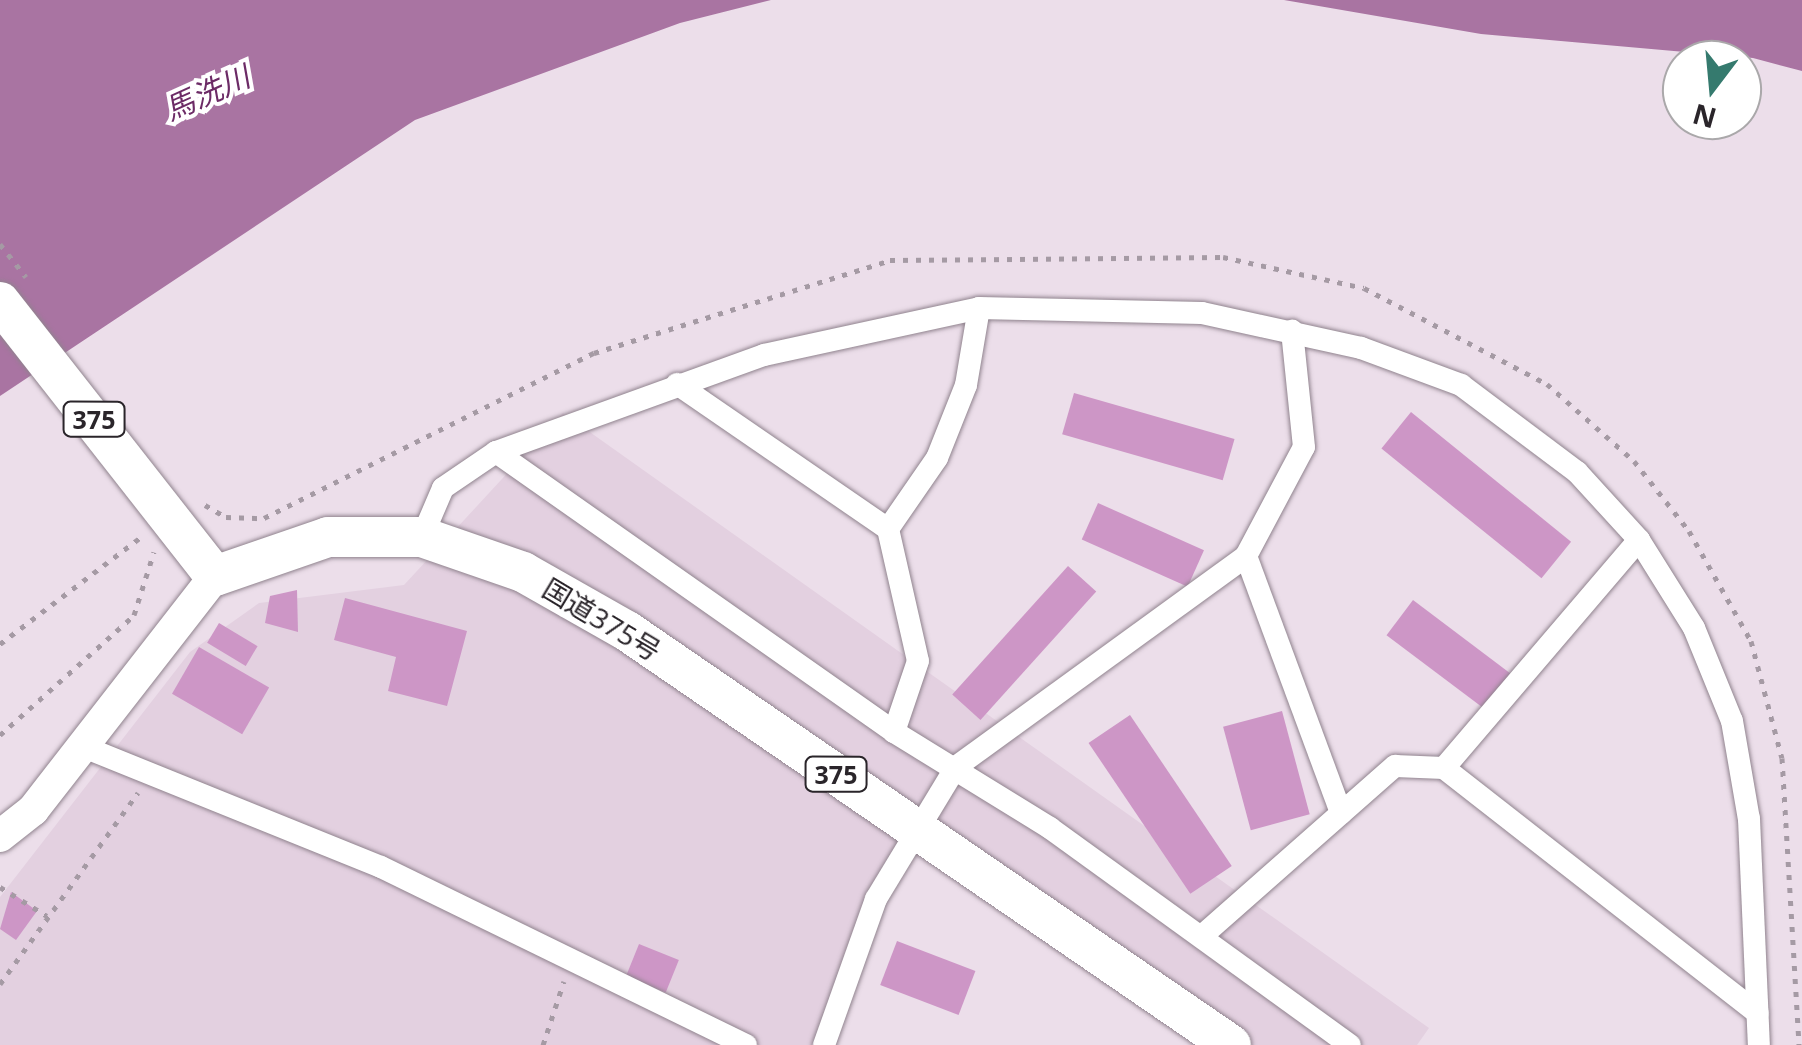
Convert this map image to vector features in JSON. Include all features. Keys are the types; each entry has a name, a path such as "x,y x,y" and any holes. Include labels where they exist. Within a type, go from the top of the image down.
{"highway":[{"name":"375","path":"0,302 194,519 215,576"},
{"name":"国道375号","path":"215,576 328,537 422,537 523,572 627,631 1231,1045"}],"street":[{"path":"888,530 937,458 966,385 979,308"},
{"path":"422,537 443,488 496,452 677,384 880,324 979,308 1202,313 1292,331 1461,385 1577,472 1640,540 1694,628 1732,721 1748,819 1759,1045"},
{"path":"824,1045 876,899 956,767 1246,556 1304,447 1292,331"},
{"path":"677,384 888,530 918,661 894,732"},
{"path":"496,452 894,732 956,767 1202,935 1350,1045"},
{"path":"1444,768 1640,540"},
{"path":"1246,556 1341,814"},
{"path":"0,836 84,747 215,576"},
{"path":"84,747 382,868 569,965 746,1045"},
{"path":"1202,935 1395,766 1444,768 1758,1014"}],"path":[{"path":"194,519 264,518 594,353 890,260 1223,256 1364,288 1547,384 1634,461 1689,530 1751,642 1782,758 1799,1045"},
{"path":"0,644 142,536 154,552 134,615 0,735"},
{"path":"0,984 151,774"},
{"path":"0,887 48,916"},
{"path":"542,1045 569,965"}],"shaded area":[{"path":"563,413 1429,1028 1417,1045 1226,1045 916,830 847,989 834,1045 0,1045 0,897 190,652 259,603 404,585"}],"water":[{"name":"馬洗川","path":"0,0 771,0 680,23 415,120 0,396"},
{"path":"1284,0 1802,0 1802,71 1762,60 1762,40 1662,40 1662,50 1481,34"}],"building":[{"path":"1074,393 1235,439 1223,480 1062,434"},
{"path":"1411,412 1571,542 1542,578 1381,449"},
{"path":"1098,503 1204,550 1188,587 1082,540"},
{"path":"1068,566 1096,591 980,720 952,695"},
{"path":"297,590 298,632 265,623 270,596"},
{"path":"345,598 467,631 447,706 388,691 396,657 334,640"},
{"path":"1413,600 1514,676 1488,712 1387,635"},
{"path":"219,623 258,646 246,666 207,643"},
{"path":"199,647 269,688 242,734 172,694"},
{"path":"1282,711 1310,814 1251,830 1223,727"},
{"path":"1130,715 1232,866 1190,894 1089,743"},
{"path":"11,892 37,911 16,940 0,929"},
{"path":"897,941 975,971 959,1015 880,985"},
{"path":"639,944 679,960 666,993 626,976"}]}
